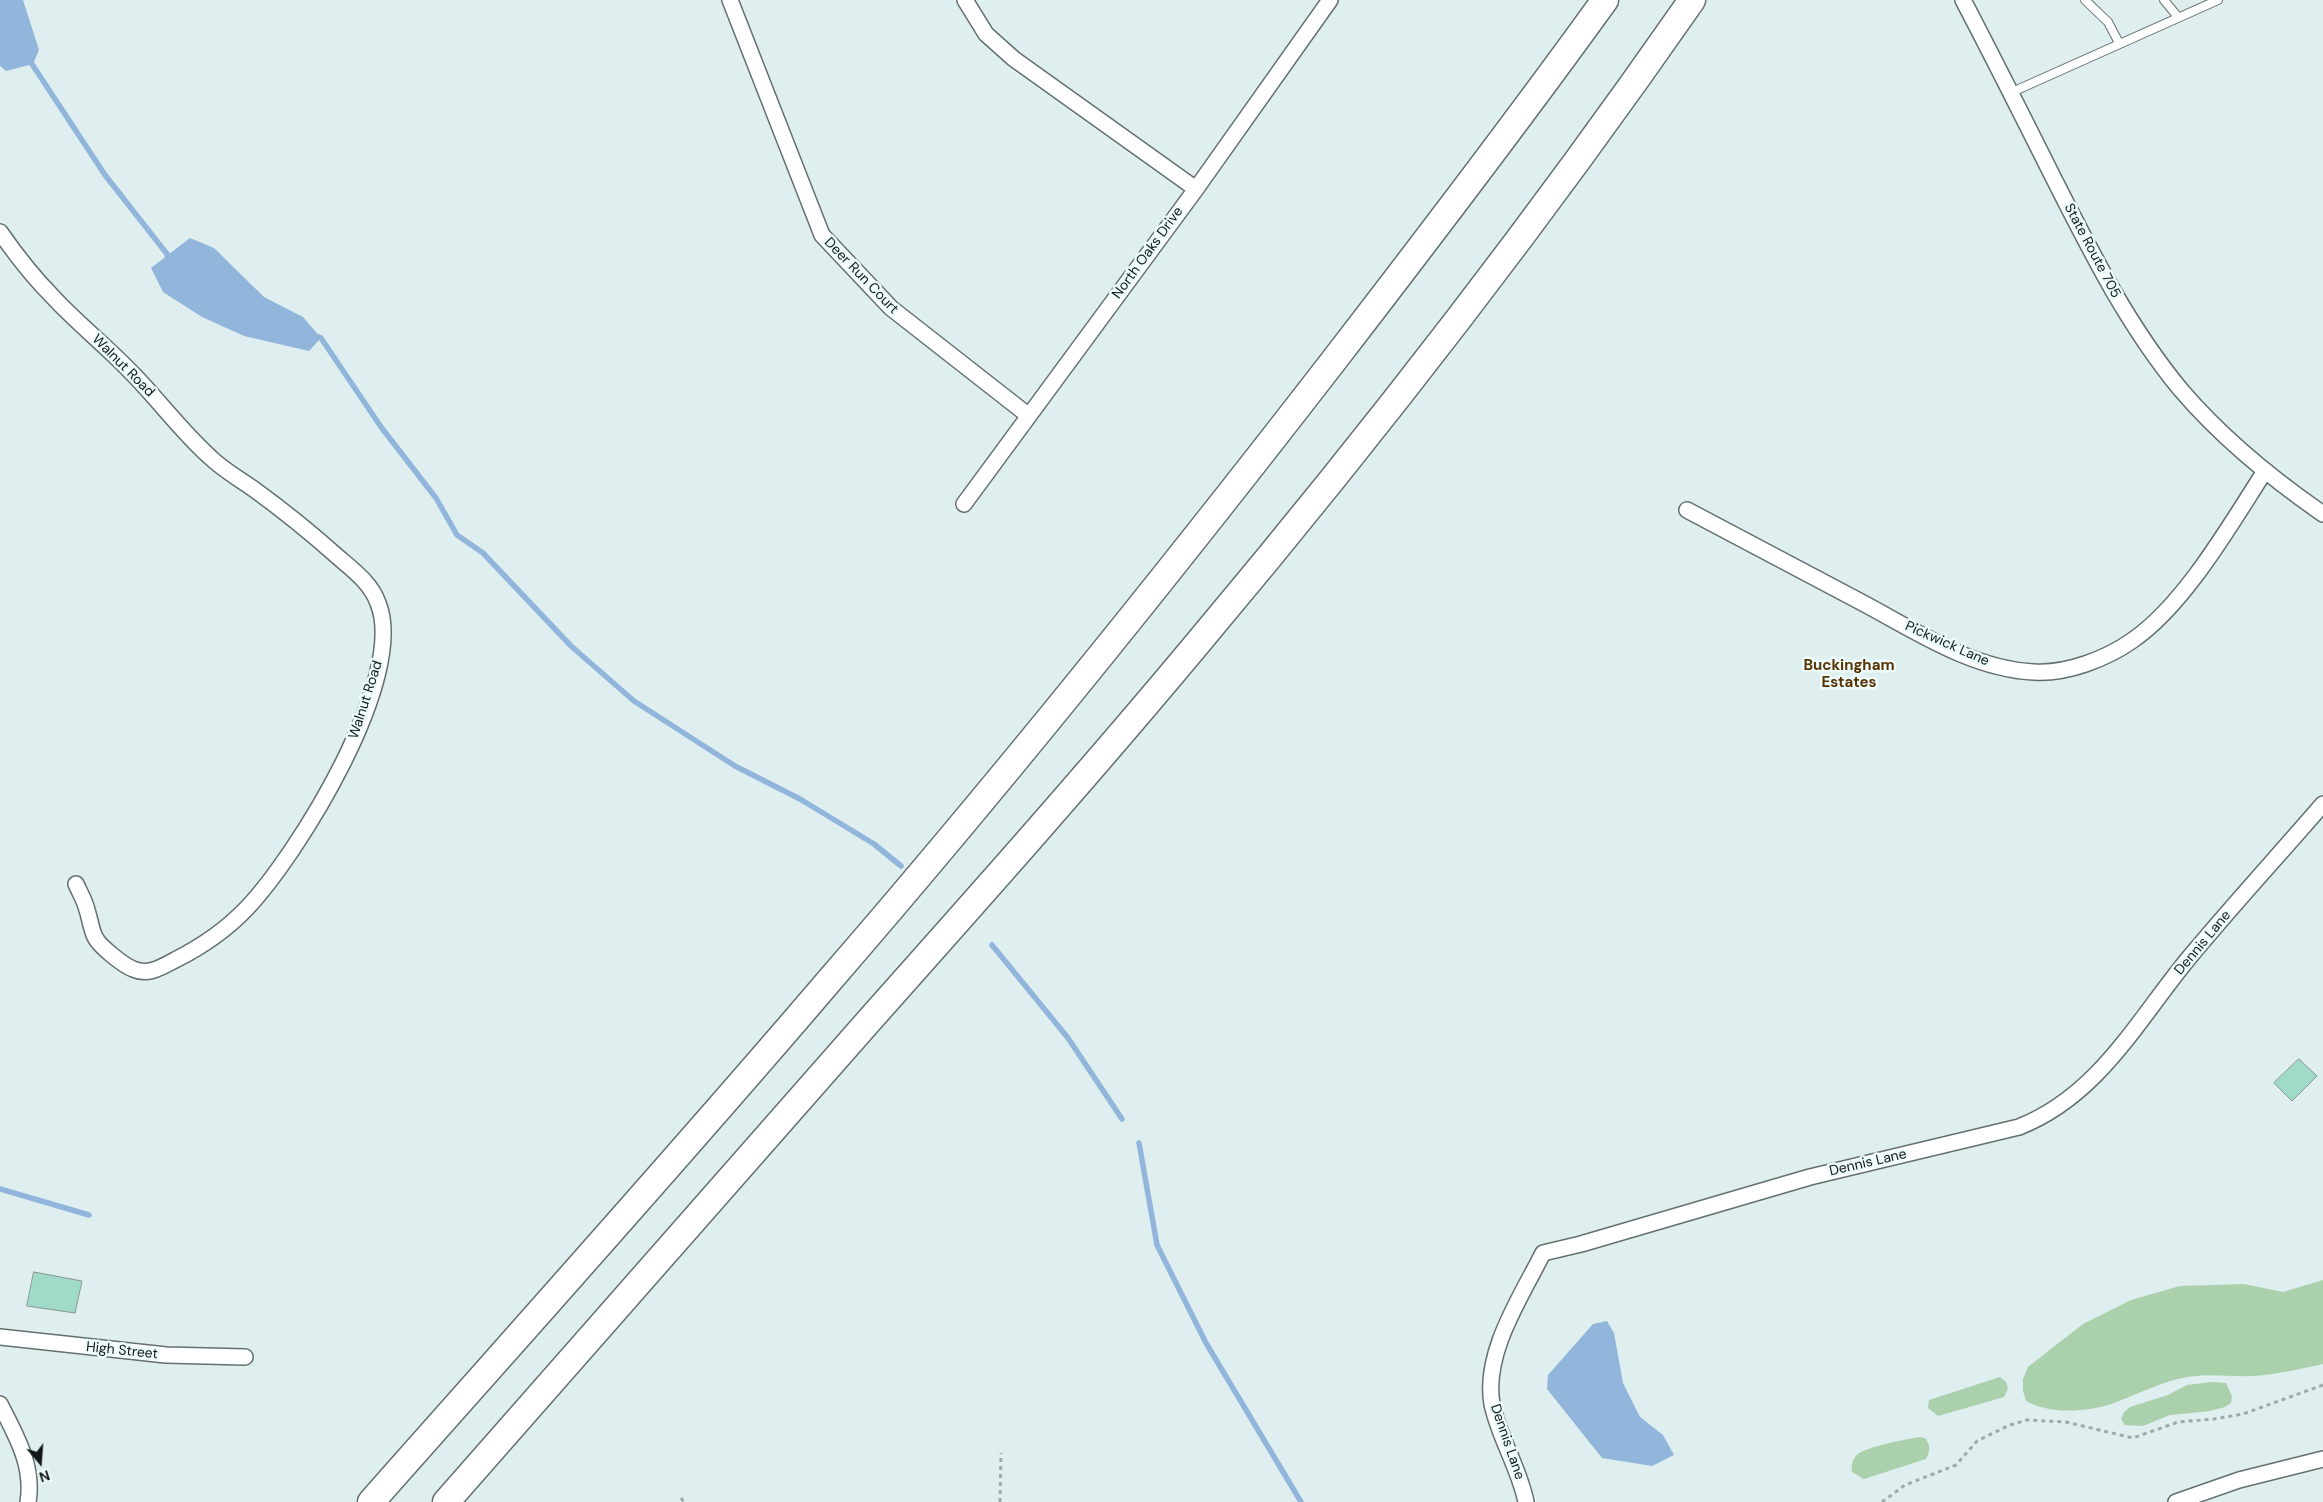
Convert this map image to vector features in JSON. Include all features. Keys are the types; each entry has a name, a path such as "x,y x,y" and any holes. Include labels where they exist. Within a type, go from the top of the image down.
{"highway":[{"path":"371,1502 830,981 1061,706 1196,539 1363,323 1491,155 1605,0"},
{"path":"446,1502 1077,785 1202,638 1338,473 1486,282 1608,118 1692,0"}],"street":[{"name":"Deer Run Court","path":"730,0 822,235 891,308 1029,416"},
{"path":"965,0 986,34 1014,59 1196,189"},
{"name":"North Oaks Drive","path":"964,504 1196,189 1330,0"},
{"name":"State Route 705","path":"1963,0 2080,230 2121,306 2150,349 2181,390 2215,428 2265,471 2323,514"},
{"name":"Walnut Road","path":"0,232 54,299 125,366 210,458 311,533 363,579 372,590 379,604 383,621 382,646 377,675 355,736 333,784 309,824 270,880 247,908 220,933 187,955 156,970 143,972 132,969 99,944 94,936 87,907 76,884"},
{"name":"Pickwick Lane","path":"1687,510 1938,643 1981,662 2008,669 2035,672 2061,670 2081,665 2132,641 2152,625 2171,606 2224,534 2265,471"},
{"name":"Dennis Lane","path":"1526,1502 1515,1462 1492,1404 1490,1380 1502,1338 1543,1253 1581,1244 1810,1177 2018,1127 2042,1118 2060,1107 2086,1085 2114,1056 2188,959 2323,804"},
{"name":"High Street","path":"0,1337 166,1355 245,1357"},
{"path":"0,1404 24,1452 29,1472 28,1502"},
{"path":"2176,1502 2239,1480 2323,1459"}],"lane":[{"path":"2085,0 2108,22 2119,43"},
{"path":"2164,0 2178,17"},
{"path":"2010,92 2218,0"}],"path":[{"path":"1882,1502 1905,1485 1956,1465 1977,1441 2010,1425 2026,1420 2066,1422 2133,1438 2178,1422 2242,1414 2323,1385"},
{"path":"1000,1502 1001,1454"},
{"path":"681,1498 684,1502"}],"green space":[{"path":"2323,1280 2323,1364 2288,1372 2261,1375 2203,1375 2187,1377 2157,1386 2108,1405 2088,1409 2055,1410 2026,1401 2023,1391 2023,1379 2028,1367 2083,1324 2131,1300 2180,1286 2244,1284 2283,1292"},
{"path":"2000,1377 2006,1382 2008,1389 2004,1397 1938,1416 1928,1408 1929,1400"},
{"path":"2211,1382 2226,1383 2232,1396 2231,1403 2225,1407 2210,1411 2170,1415 2143,1426 2125,1425 2121,1419 2124,1412 2130,1407 2168,1395 2187,1385"},
{"path":"1919,1437 1925,1438 1929,1446 1926,1459 1864,1479 1852,1472 1854,1458 1863,1451"}],"water":[{"path":"0,0 23,0 39,50 33,64 6,71 0,66"},
{"path":"190,238 214,248 264,297 303,317 321,338 309,351 244,336 202,317 163,292 151,268"},
{"path":"1607,1321 1614,1333 1623,1383 1640,1417 1663,1435 1674,1455 1652,1466 1602,1458 1547,1389 1548,1375 1593,1324"}],"building":[{"path":"2299,1059 2317,1076 2292,1101 2274,1083"},
{"path":"34,1272 82,1281 75,1313 27,1306"}],"waterway":[{"path":"28,58 105,175 167,254 168,260"},
{"path":"316,336 321,338 381,427 436,498 457,535 483,553 571,646 634,701 735,766 800,799 874,844 901,866"},
{"path":"992,945 1068,1038 1122,1119"},
{"path":"1139,1143 1157,1245 1206,1343 1301,1502"},
{"path":"0,1189 89,1215"}],"district":[{"name":"Buckingham Estates","path":"1849,674"}]}
